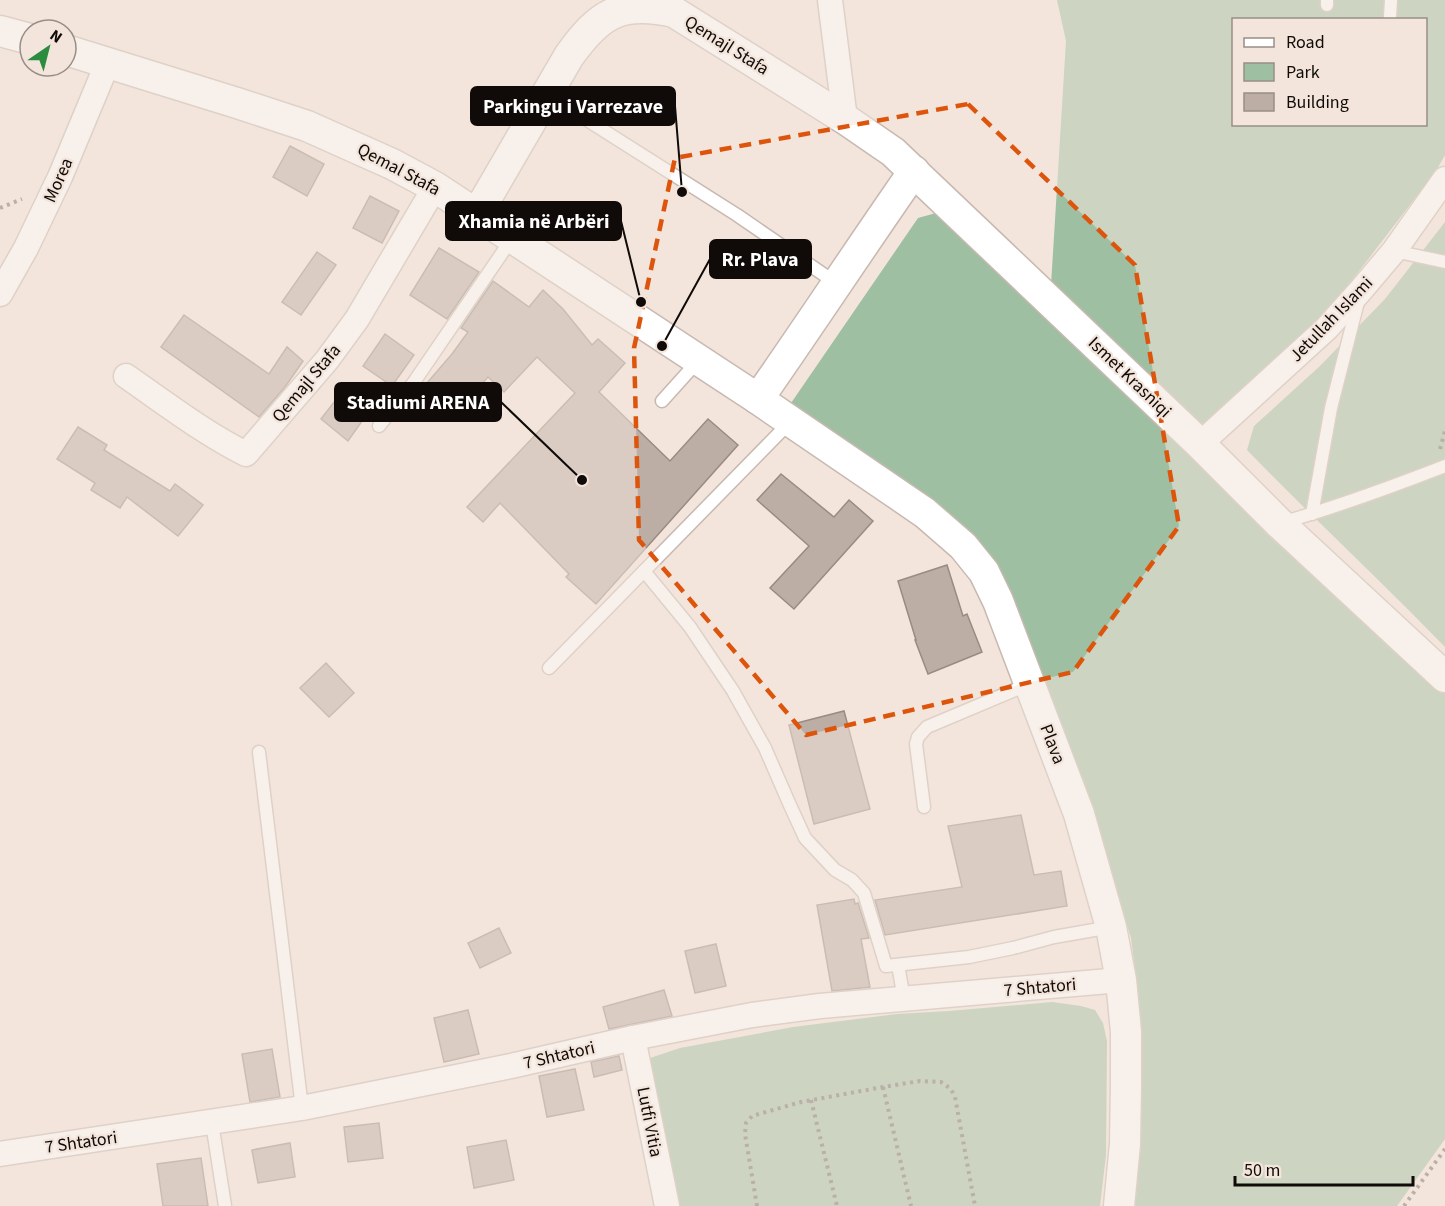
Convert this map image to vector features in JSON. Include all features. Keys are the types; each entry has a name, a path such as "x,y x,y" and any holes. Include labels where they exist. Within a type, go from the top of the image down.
{"street":[{"path":"830,0 845,118"},
{"name":"Qemajl Stafa","path":"477,214 546,94 584,34 600,19 618,10 636,6 674,12 691,22 845,118 884,145 914,171"},
{"path":"0,30 18,35"},
{"name":"Qemal Stafa","path":"78,54 307,126 392,164 435,187 513,237 758,399"},
{"name":"Morea","path":"0,294 26,248 60,177 108,63"},
{"path":"758,399 914,171"},
{"name":"Ismet Krasniqi","path":"914,171 1280,523 1445,677"},
{"name":"Jetullah Islami","path":"1200,444 1327,328 1394,251 1443,185"},
{"name":"Qemajl Stafa","path":"126,376 207,432 246,454 327,360 357,319 435,187"},
{"name":"Plava","path":"758,399 925,513 963,546 984,573 998,601 1078,814 1110,927 1122,980 1126,1032 1126,1085 1125,1144 1119,1206"},
{"name":"7 Shtatori","path":"0,1154 302,1108 752,1014 1122,980"},
{"name":"Lutfi Vitia","path":"633,1038 667,1206"}],"lane":[{"path":"1390,17 1391,0"},
{"path":"546,94 737,215 837,282"},
{"path":"379,426 414,382 513,237"},
{"path":"1394,251 1445,262"},
{"path":"1312,514 1331,408 1361,290"},
{"path":"662,401 699,360"},
{"path":"549,668 791,421"},
{"path":"1280,523 1312,514 1445,466"},
{"path":"644,571 690,627 733,691 765,748 805,838 835,870 852,880 864,893 886,966 969,957 1054,937 1110,927"},
{"path":"924,807 916,744 918,736 927,727 1030,683"},
{"path":"259,752 302,1108"},
{"path":"898,965 904,999"},
{"path":"212,1123 225,1206"}],"path":[{"path":"0,208 22,199"},
{"path":"757,1206 745,1134 746,1124 752,1116 811,1100 920,1081 933,1081 941,1082 951,1089 955,1097 975,1206"},
{"path":"883,1087 911,1206"},
{"path":"811,1100 837,1206"},
{"path":"1404,1206 1445,1149"}],"highlighted area":[{"path":"968,104 1135,265 1179,526 1073,672 806,735 639,540 634,348 675,158"}],"green space":[{"path":"1057,0 1445,0 1445,155 1436,171 1326,314 1202,426 1051,285 1066,41"},
{"path":"936,213 1445,687 1445,1139 1397,1206 1135,1206 1139,1165 1141,1044 1139,999 1131,938 1068,741 1002,583 789,406 918,218"},
{"path":"1445,222 1445,647 1247,450 1254,426 1320,366 1385,299"},
{"path":"1052,1002 1095,1010 1103,1023 1107,1041 1106,1155 1100,1206 675,1206 650,1058 680,1048 793,1027 897,1014"}],"building":[{"path":"290,146 324,164 307,196 273,177"},
{"path":"370,196 399,211 382,243 353,228"},
{"path":"439,248 479,272 447,319 410,295"},
{"path":"317,252 336,265 301,315 282,302"},
{"path":"493,281 529,307 543,290 563,309 592,345 598,339 625,363 599,392 670,461 708,419 738,445 596,604 566,577 569,574 500,503 483,522 467,507 575,393 537,357 504,392 488,377 459,410 427,383 468,332 461,328"},
{"path":"184,315 269,374 287,347 303,361 285,387 259,417 161,347"},
{"path":"385,334 414,355 392,386 363,366"},
{"path":"342,392 367,414 348,441 321,419"},
{"path":"78,427 107,445 104,450 170,491 175,484 203,505 178,536 127,497 120,508 91,490 95,483 57,459"},
{"path":"781,474 834,517 849,500 873,521 794,609 770,588 809,546 757,500"},
{"path":"947,565 963,616 967,614 982,652 928,674 915,640 898,581"},
{"path":"326,663 354,693 329,717 300,688"},
{"path":"844,711 870,809 814,824 789,725"},
{"path":"1021,815 1034,875 1061,871 1067,906 885,935 875,900 962,887 948,826"},
{"path":"854,899 855,904 858,903 869,938 861,939 870,987 832,991 817,905"},
{"path":"499,928 511,953 480,968 468,943"},
{"path":"716,944 726,986 695,993 685,951"},
{"path":"664,990 672,1016 609,1029 603,1007"},
{"path":"468,1010 479,1054 444,1062 434,1018"},
{"path":"272,1049 280,1097 250,1102 242,1054"},
{"path":"619,1056 622,1070 594,1077 591,1062"},
{"path":"575,1069 584,1110 547,1117 539,1076"},
{"path":"379,1123 383,1158 348,1162 344,1127"},
{"path":"506,1140 514,1180 474,1188 467,1147"},
{"path":"290,1143 295,1177 258,1183 252,1150"},
{"path":"201,1158 208,1206 163,1206 157,1164"}],"place":[{"name":"Parkingu i Varrezave","path":"682,192"},
{"name":"Xhamia në Arbëri","path":"641,302"},
{"name":"Rr. Plava","path":"662,346"},
{"name":"Stadiumi ARENA","path":"582,480"}]}
